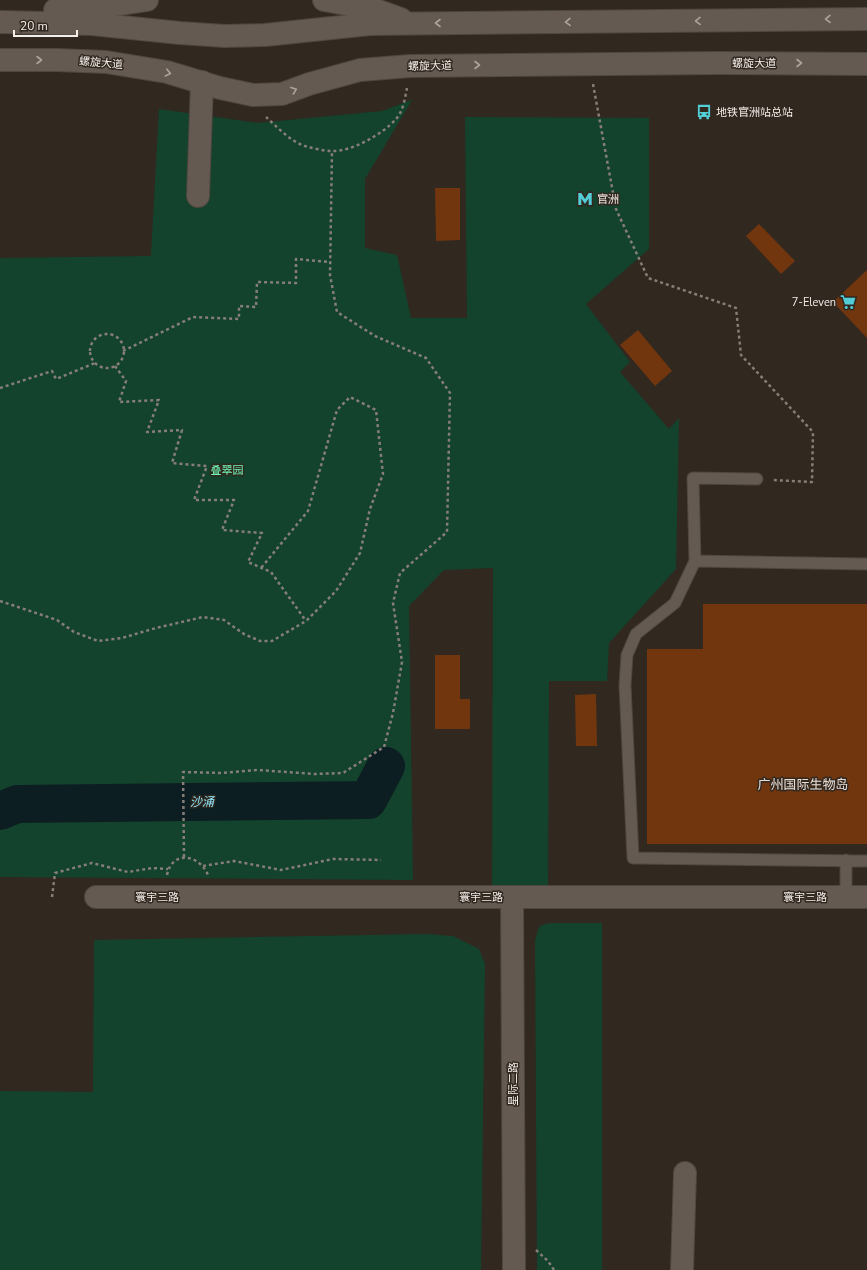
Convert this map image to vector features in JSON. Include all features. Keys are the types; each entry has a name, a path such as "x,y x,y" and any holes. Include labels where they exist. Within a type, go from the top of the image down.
{"main road":[{"path":"0,16 32,11 95,8 147,0"},
{"path":"324,0 373,9 416,23"},
{"path":"0,22 92,24 225,36 265,35 370,24 867,19"},
{"name":"螺旋大道","path":"0,60 106,62 167,72 253,95 282,94 309,84 360,70 410,66 718,63 867,64"},
{"path":"198,196 202,82"},
{"name":"寰宇三路","path":"96,897 856,898"},
{"name":"星际二路","path":"512,898 514,1270"},
{"path":"682,1270 685,1173"}],"lane":[{"path":"757,479 693,478 695,561 675,603 636,634 627,654 625,685 633,858 867,861"},
{"path":"695,561 867,564"},
{"path":"846,860 856,898"}],"path":[{"path":"589,65 616,209 648,278 736,308 741,355 813,432 812,482 757,479"},
{"path":"253,95 264,116 287,135 303,145 332,151 354,148 377,134 397,119 405,100 410,66"},
{"path":"184,857 183,772 221,773 258,770 315,774 343,773 384,747 393,713 402,662 393,603 400,573 447,532 450,392 426,358 375,336 337,312 330,275 332,151"},
{"path":"123,351 193,317 239,319 239,306 256,307 257,282 296,283 296,259 330,262"},
{"path":"102,334 113,335 121,342 123,351 122,357 115,366 104,368 95,363 91,357 91,345 93,340 102,334"},
{"path":"0,388 52,371 56,379 95,363"},
{"path":"115,366 126,381 119,402 159,400 147,432 182,430 172,463 208,466 194,500 234,500 222,530 262,533 248,562 270,572 306,621"},
{"path":"0,601 57,620 74,632 98,641 122,638 203,617 224,620 244,634 260,641 272,641 306,621 336,591 360,553 370,509 383,474 376,410 350,397 337,410 308,511 260,568"},
{"path":"203,866 234,861 281,870 333,859 382,860"},
{"path":"52,897 55,873 92,863 128,872 152,868 168,869"},
{"path":"532,1248 542,1254 554,1270"}],"green space":[{"name":"叠翠园","path":"412,100 365,179 365,248 397,255 411,318 467,318 465,117 649,118 649,249 586,304 630,362 620,372 669,429 679,418 676,569 609,643 607,681 549,681 548,888 492,887 493,568 444,570 409,606 413,880 0,877 0,258 151,256 159,109 257,123 382,111"},
{"path":"552,923 602,923 602,1270 537,1270 535,940 539,927"},
{"path":"427,934 453,936 479,949 485,964 481,1270 0,1270 0,1091 93,1092 94,940"}],"building":[{"path":"435,188 460,188 460,240 436,241"},
{"path":"759,224 795,261 781,274 746,236"},
{"path":"867,270 867,338 833,302"},
{"path":"638,330 672,371 655,386 620,345"},
{"path":"703,604 867,604 867,844 647,844 647,649 703,649"},
{"path":"435,655 460,655 460,699 470,699 470,729 435,729"},
{"path":"596,694 597,746 576,746 575,695"}],"waterway":[{"name":"沙涌","path":"0,811 17,804 368,800 386,766"}],"place":[{"name":"地铁官洲站总站","path":"704,112"},
{"name":"官洲","path":"585,199"},
{"name":"7-Eleven","path":"848,302"}],"district":[{"name":"广州国际生物岛","path":"803,785"}]}
